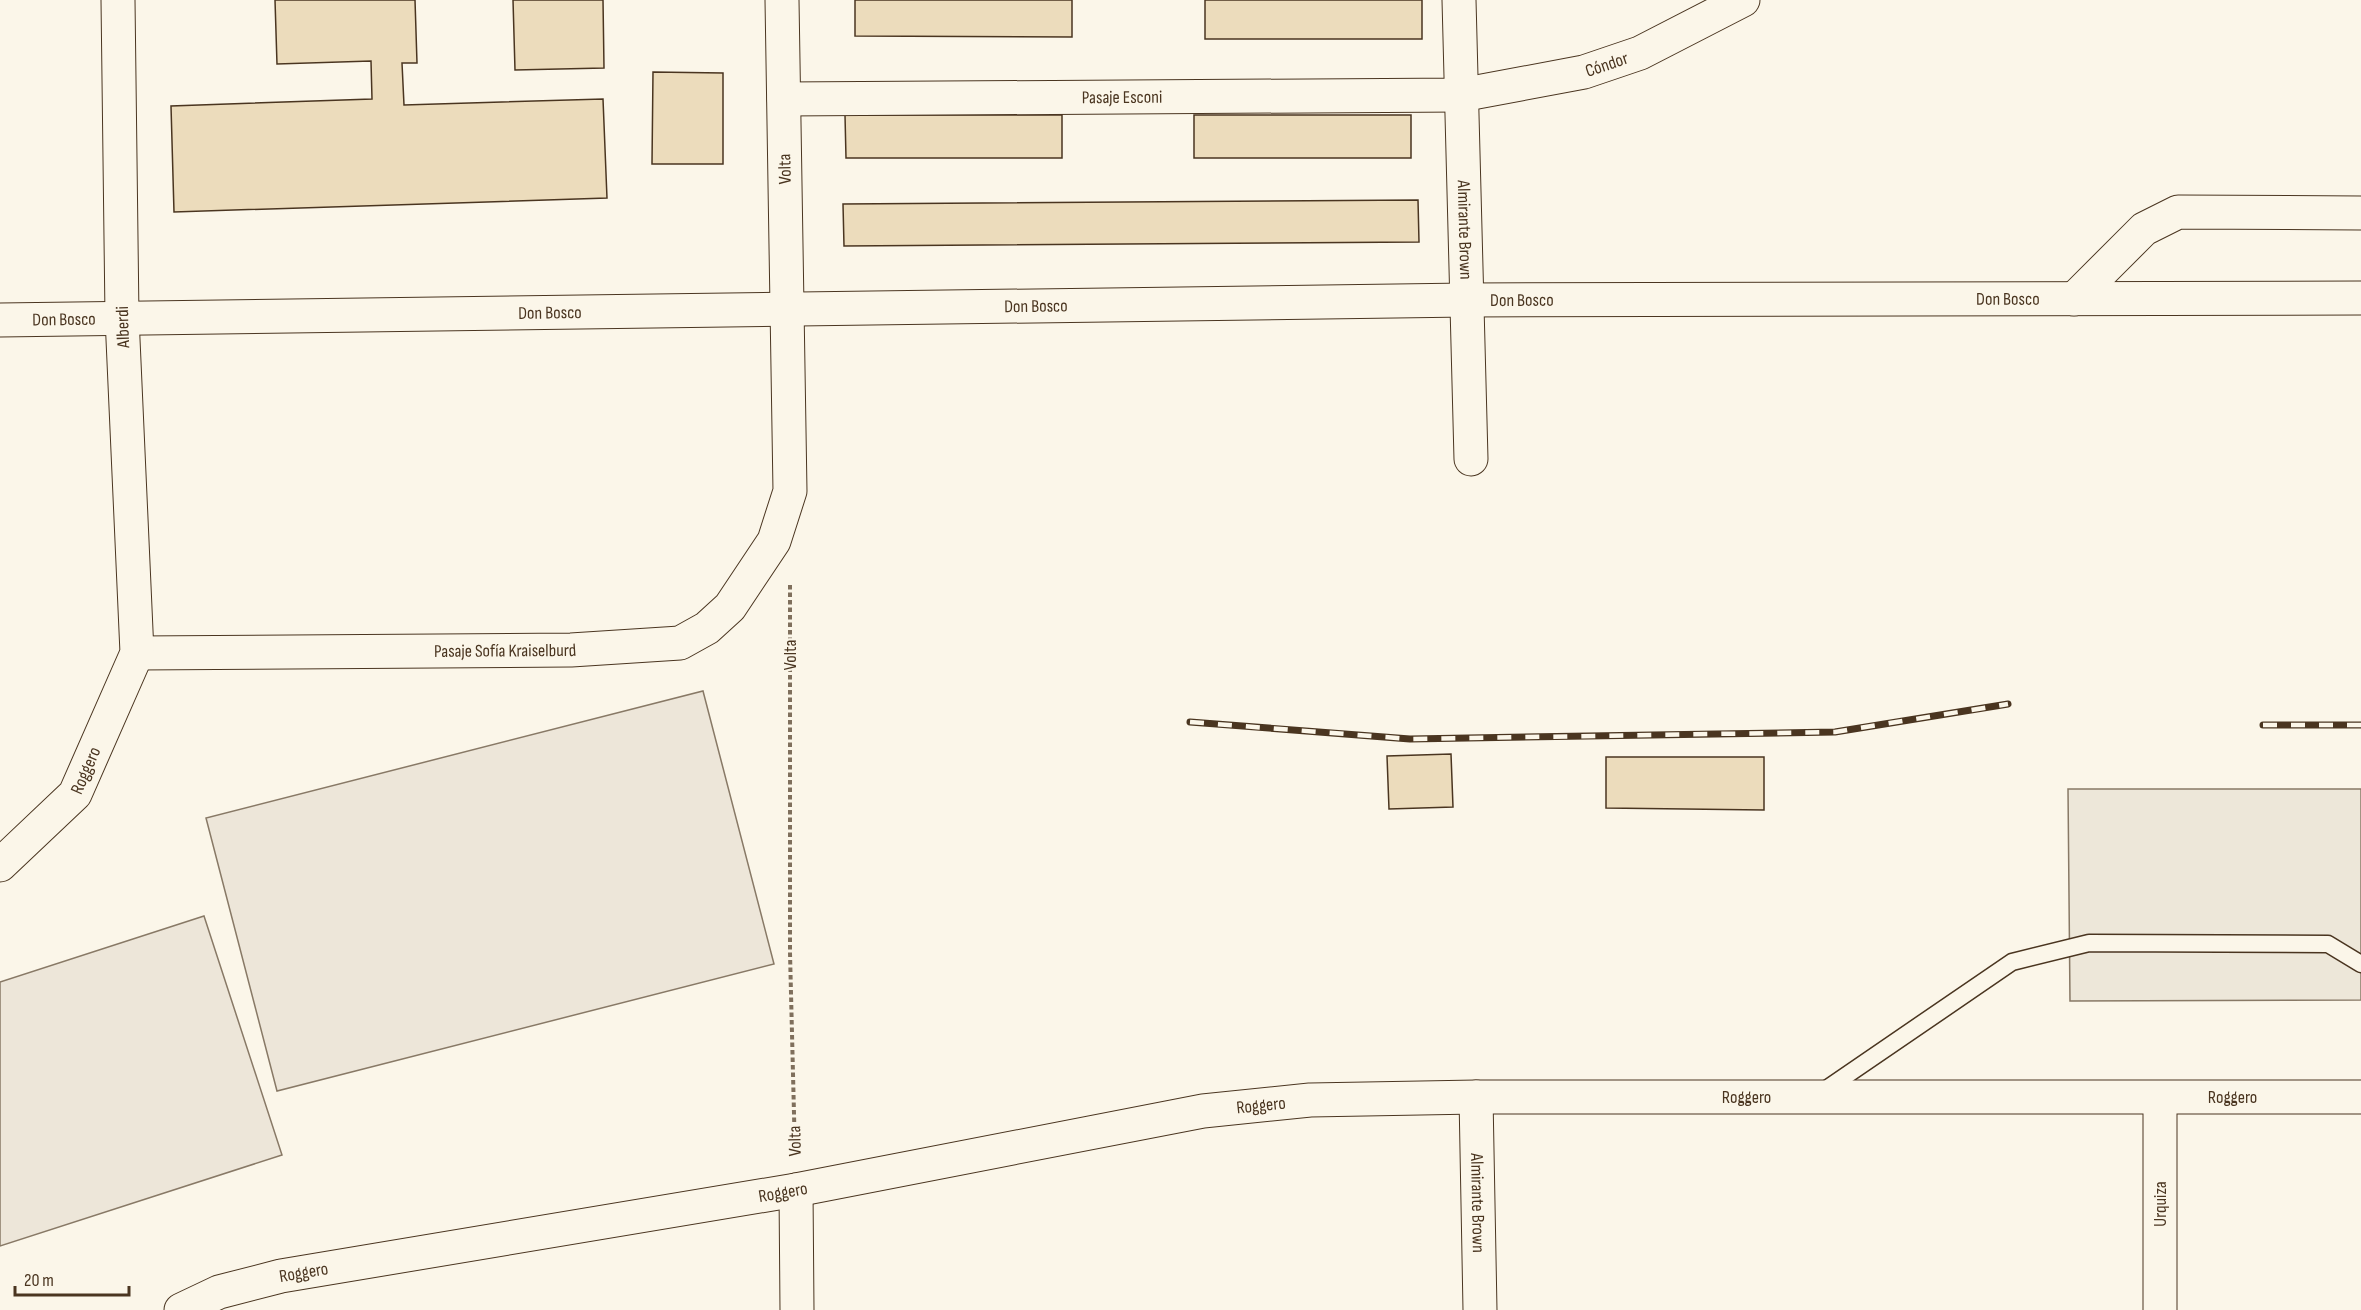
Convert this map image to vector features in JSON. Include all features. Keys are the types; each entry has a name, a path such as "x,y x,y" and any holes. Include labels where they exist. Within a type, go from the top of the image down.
{"street":[{"name":"Alberdi","path":"118,0 122,317 137,653"},
{"name":"Volta","path":"782,0 790,491"},
{"name":"Almirante Brown","path":"1459,0 1471,459"},
{"name":"Cóndor","path":"1461,95 1584,72 1640,53 1743,0"},
{"name":"Pasaje Esconi","path":"784,99 1461,95"},
{"path":"2074,299 2144,229 2178,212 2361,213"},
{"name":"Don Bosco","path":"0,320 1467,300 2361,298"},
{"name":"Pasaje Sofía Kraiselburd","path":"137,653 571,650 680,643 707,628 730,607 774,541 790,491"},
{"name":"Roggero","path":"0,865 75,794 137,653"},
{"name":"Almirante Brown","path":"1476,1097 1480,1310"},
{"name":"Roggero","path":"181,1310 219,1292 281,1276 796,1190 1203,1111 1310,1100 1476,1097 2160,1099 2361,1097"},
{"name":"Urquiza","path":"2160,1099 2160,1310"},
{"path":"796,1190 797,1310"}],"lane":[{"path":"1813,1098 2012,962 2034,956 2089,943 2328,944 2361,964"}],"path":[{"name":"Volta","path":"790,574 790,953 796,1190"}],"shaded area":[{"path":"703,691 774,964 277,1091 206,818"},
{"path":"2068,789 2361,789 2361,1000 2070,1001"},
{"path":"204,916 282,1155 0,1246 0,982"}],"building":[{"path":"275,0 415,0 417,63 402,63 404,105 603,99 607,198 174,212 171,106 372,99 371,61 277,64"},
{"path":"513,0 603,0 604,68 515,70"},
{"path":"855,0 1072,0 1072,37 855,36"},
{"path":"1205,0 1422,0 1422,39 1205,39"},
{"path":"653,72 723,73 723,164 652,164"},
{"path":"845,115 1062,115 1062,158 846,158"},
{"path":"1194,115 1411,115 1411,158 1194,158"},
{"path":"1418,200 1419,242 844,246 843,204"},
{"path":"1451,754 1453,807 1389,809 1387,756"},
{"path":"1606,757 1764,757 1764,810 1606,808"}],"railway":[{"path":"1190,722 1410,739 1835,732 2008,704"},
{"path":"2263,725 2361,725"}]}
